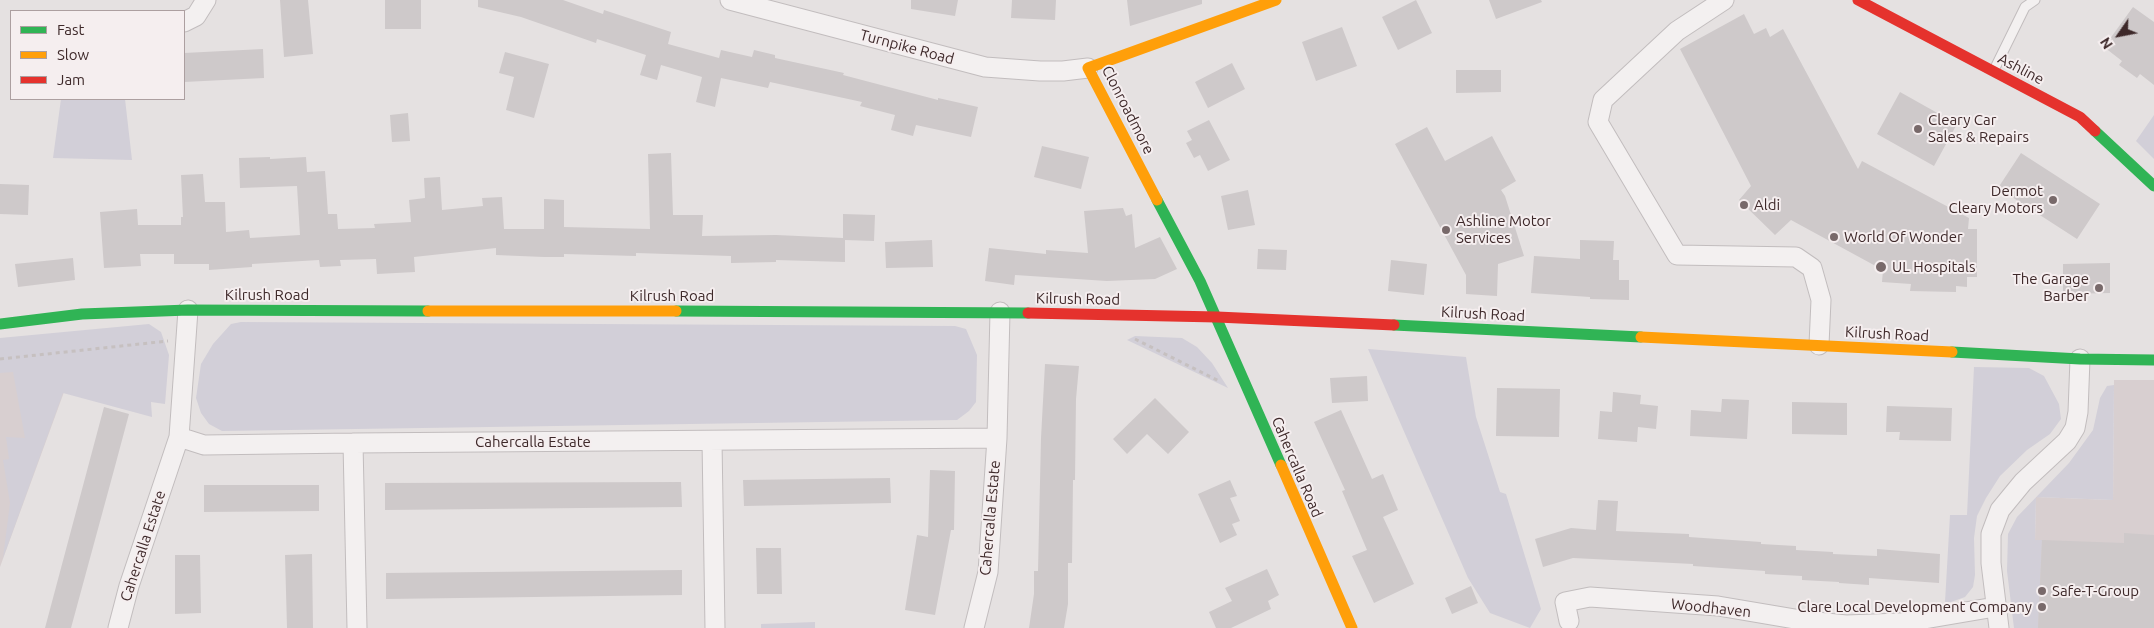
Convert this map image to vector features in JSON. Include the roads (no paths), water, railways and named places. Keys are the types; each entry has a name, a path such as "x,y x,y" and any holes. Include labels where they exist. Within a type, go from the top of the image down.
{"main road":[{"name":"Clonroadmore","path":"1216,317 1200,282 1088,68 1276,0"},
{"name":"Ashline","path":"1858,0 2080,118 2154,186"},
{"name":"Kilrush Road","path":"0,324 82,314 188,310 1000,312 1216,317 2080,359 2154,360"},
{"name":"Cahercalla Road","path":"1216,317 1352,628"}],"street":[{"path":"185,22 196,16 206,0"},
{"name":"Turnpike Road","path":"730,0 985,67 1063,72 1088,68"},
{"path":"1724,0 1677,31 1603,100 1598,122 1676,255 1796,257 1812,268 1821,300 1819,345"},
{"name":"Cahercalla Estate","path":"118,628 129,586 179,437 188,310"},
{"name":"Cahercalla Estate","path":"974,628 988,572 996,438 1000,312"},
{"path":"1998,628 1991,563 1991,534 2000,510 2023,482 2067,441 2075,428 2078,412 2080,359"},
{"name":"Cahercalla Estate","path":"179,437 204,445 353,442 996,438"},
{"path":"712,441 715,628"},
{"path":"353,442 356,628"},
{"name":"Woodhaven","path":"1568,621 1565,602 1590,597 1718,606 1807,621 1846,625 1900,622 1995,607"}],"lane":[{"path":"1994,71 2025,7 2035,0"}],"place":[{"name":"Cleary Car Sales & Repairs","path":"1918,129"},
{"name":"Dermot Cleary Motors","path":"2053,200"},
{"name":"Aldi","path":"1744,205"},
{"name":"Ashline Motor Services","path":"1446,230"},
{"name":"World Of Wonder","path":"1834,237"},
{"name":"UL Hospitals","path":"1881,267"},
{"name":"The Garage Barber","path":"2099,288"},
{"name":"Safe-T-Group","path":"2042,591"},
{"name":"Clare Local Development Company","path":"2042,607"}]}
